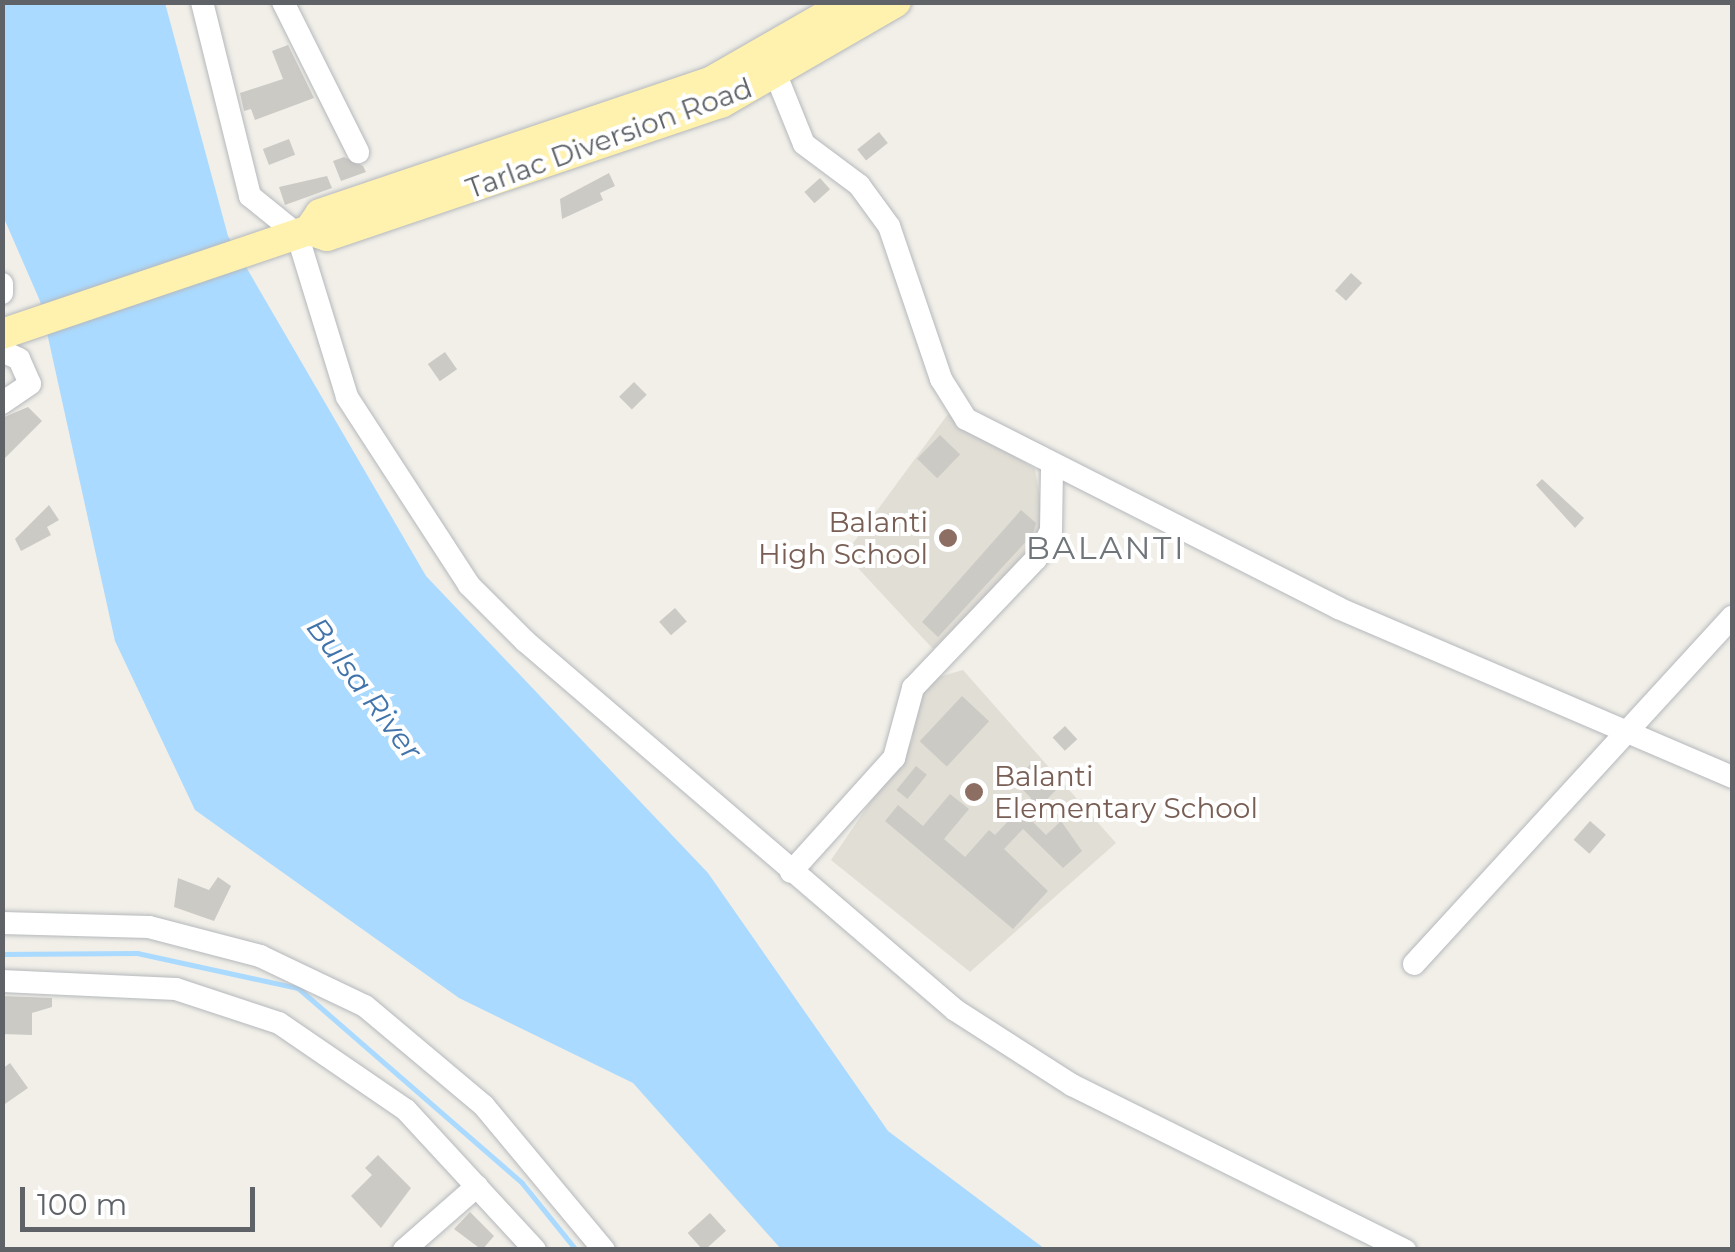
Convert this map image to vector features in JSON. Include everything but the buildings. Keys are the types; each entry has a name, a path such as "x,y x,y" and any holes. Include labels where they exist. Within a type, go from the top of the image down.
{"main road":[{"name":"Tarlac Diversion Road","path":"3,339 297,234 320,214 770,65 814,24 850,2"},
{"name":"Tarlac Diversion Road","path":"814,24 896,2"}],"street":[{"path":"202,2 243,182 259,209 297,234 347,397 468,585 909,976 1036,1064 1405,1250"},
{"path":"283,2 358,152"},
{"path":"770,65 804,144 859,185 889,226 951,401 978,428 1338,608 1732,777"},
{"path":"2,284 2,293"},
{"path":"2,403 30,384 19,359 3,339"},
{"path":"792,872 894,758 913,688 1036,559 1052,531 1052,466"},
{"path":"1414,964 1732,617"},
{"path":"2,922 149,927 260,956 366,1006 484,1106 604,1250"},
{"path":"2,981 176,989 279,1023 382,1090 535,1250"},
{"path":"404,1250 477,1186"}],"shaded area":[{"name":"Balanti High School","path":"948,414 1035,469 1045,526 1033,549 933,649 845,554"},
{"name":"Balanti Elementary School","path":"963,670 1116,843 970,972 831,860 912,741 916,703 935,678"}],"water":[{"name":"Bulsa River","path":"2,3 165,3 228,236 426,576 708,873 888,1131 1045,1249 781,1249 633,1083 459,998 195,810 115,641 40,301 3,216"}],"waterway":[{"path":"2,954 137,953 298,988 522,1183 576,1250"}],"place":[{"name":"Balanti High School","path":"948,538"},
{"name":"Balanti Elementary School","path":"974,792"}],"district":[{"name":"BALANTI","path":"1106,548"}]}
